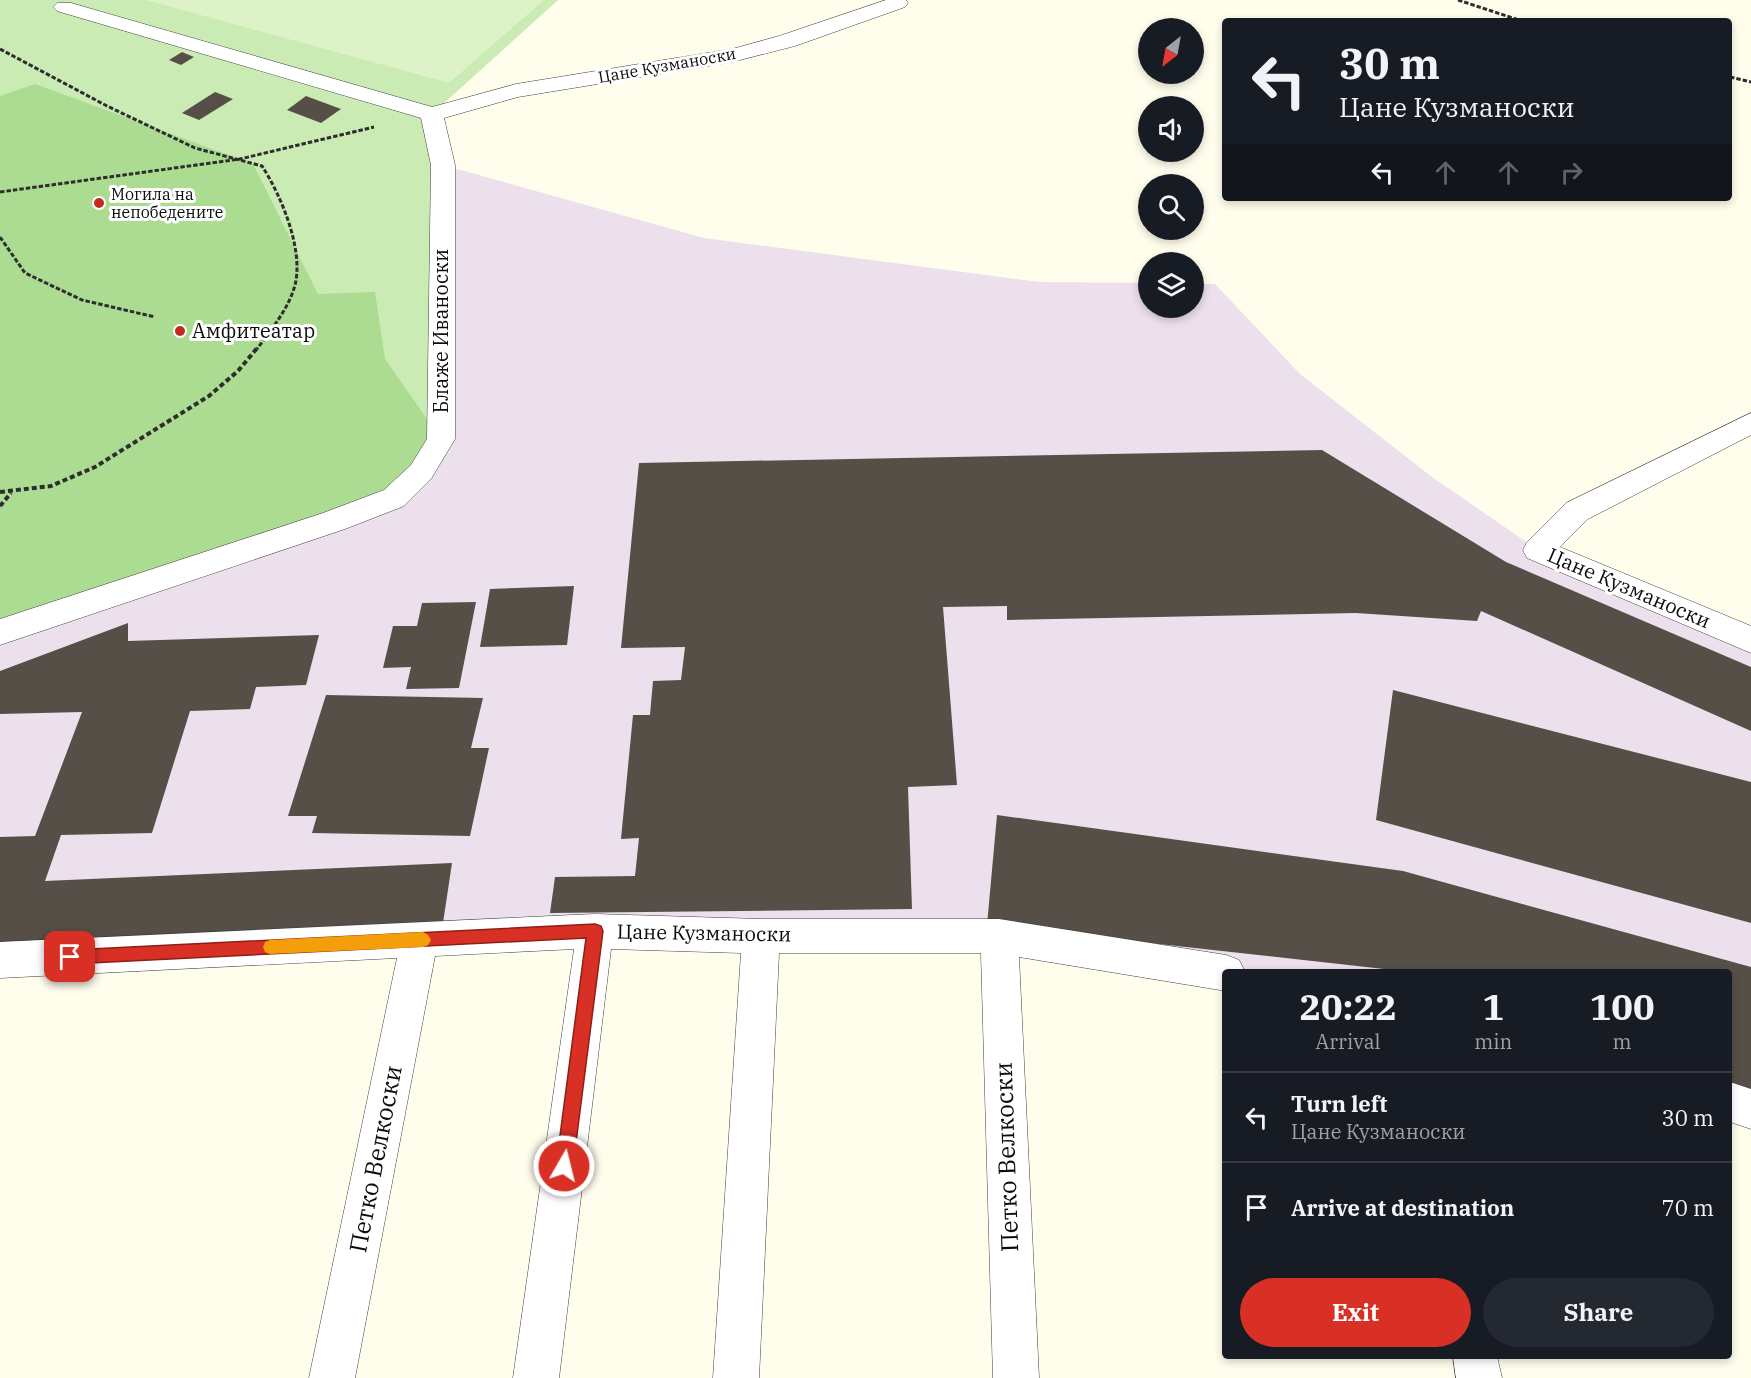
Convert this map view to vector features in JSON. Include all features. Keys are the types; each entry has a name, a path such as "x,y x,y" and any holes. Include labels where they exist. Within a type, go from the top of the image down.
{"street":[{"name":"Цане Кузманоски","path":"432,114 516,91 732,55 787,41 898,3"},
{"path":"64,7 432,114"},
{"name":"Блаже Иваноски","path":"0,632 334,521 394,498 421,472 441,440 443,165 432,114"},
{"name":"Цане Кузманоски","path":"1751,423 1577,511 1538,550 1751,640"},
{"name":"Цане Кузманоски","path":"0,960 595,931 761,936 999,936 1222,972"},
{"path":"536,1378 595,931"},
{"path":"736,1378 761,936"},
{"name":"Петко Велкоски","path":"999,936 1016,1378"},
{"name":"Петко Велкоски","path":"333,1378 419,940"},
{"path":"1732,1103 1751,1109"},
{"path":"1476,1359 1479,1378"}],"path":[{"path":"1458,0 1513,18"},
{"path":"0,49 195,148 262,166 270,175 296,253 296,283 282,315 231,378 183,413 69,480 12,493 0,492"},
{"path":"1732,77 1751,82"},
{"path":"0,192 240,159 432,114"},
{"path":"0,237 25,273 82,300 155,317"},
{"path":"0,506 12,493"}],"shaded area":[{"path":"443,165 704,238 1039,282 1138,283 1138,318 1204,318 1204,284 1215,284 1300,374 1432,477 1538,550 1751,640 1751,1109 1732,1103 1732,969 1222,969 1222,971 999,936 0,960 0,632"}],"green space":[{"path":"0,0 558,0 432,114 441,439 0,632"},
{"path":"146,0 544,0 449,83"},
{"path":"35,84 253,164 318,294 375,292 385,359 441,439 394,498 0,632 0,96"}],"building":[{"path":"182,52 194,57 181,65 169,60"},
{"path":"215,92 233,99 199,120 182,113"},
{"path":"306,96 341,109 321,123 287,110"},
{"path":"1322,450 1506,562 1751,667 1751,731 1481,611 1477,621 1356,613 1007,620 1007,606 943,607 957,785 908,787 912,909 550,913 555,877 635,876 639,838 621,839 633,715 650,715 653,681 681,680 685,647 621,648 639,463"},
{"path":"574,586 567,645 480,647 490,589"},
{"path":"476,602 459,688 406,689 411,667 383,668 393,626 417,626 422,603"},
{"path":"128,623 128,641 319,635 306,685 256,687 250,709 190,711 152,833 61,835 45,881 452,863 443,923 0,942 0,837 35,836 82,712 0,714 0,671"},
{"path":"1393,690 1751,782 1751,923 1376,820"},
{"path":"326,695 483,698 471,748 489,748 470,836 312,833 317,816 288,816"},
{"path":"997,815 1403,871 1751,967 1751,1092 1732,1086 1732,969 1384,969 987,925"}],"slow traffic":[{"path":"270,947 423,940"}],"place":[{"name":"Могила на непобедените","path":"99,203"},
{"name":"Амфитеатар","path":"180,331"}],"route":[{"path":"70,957 595,931 564,1166"}]}
